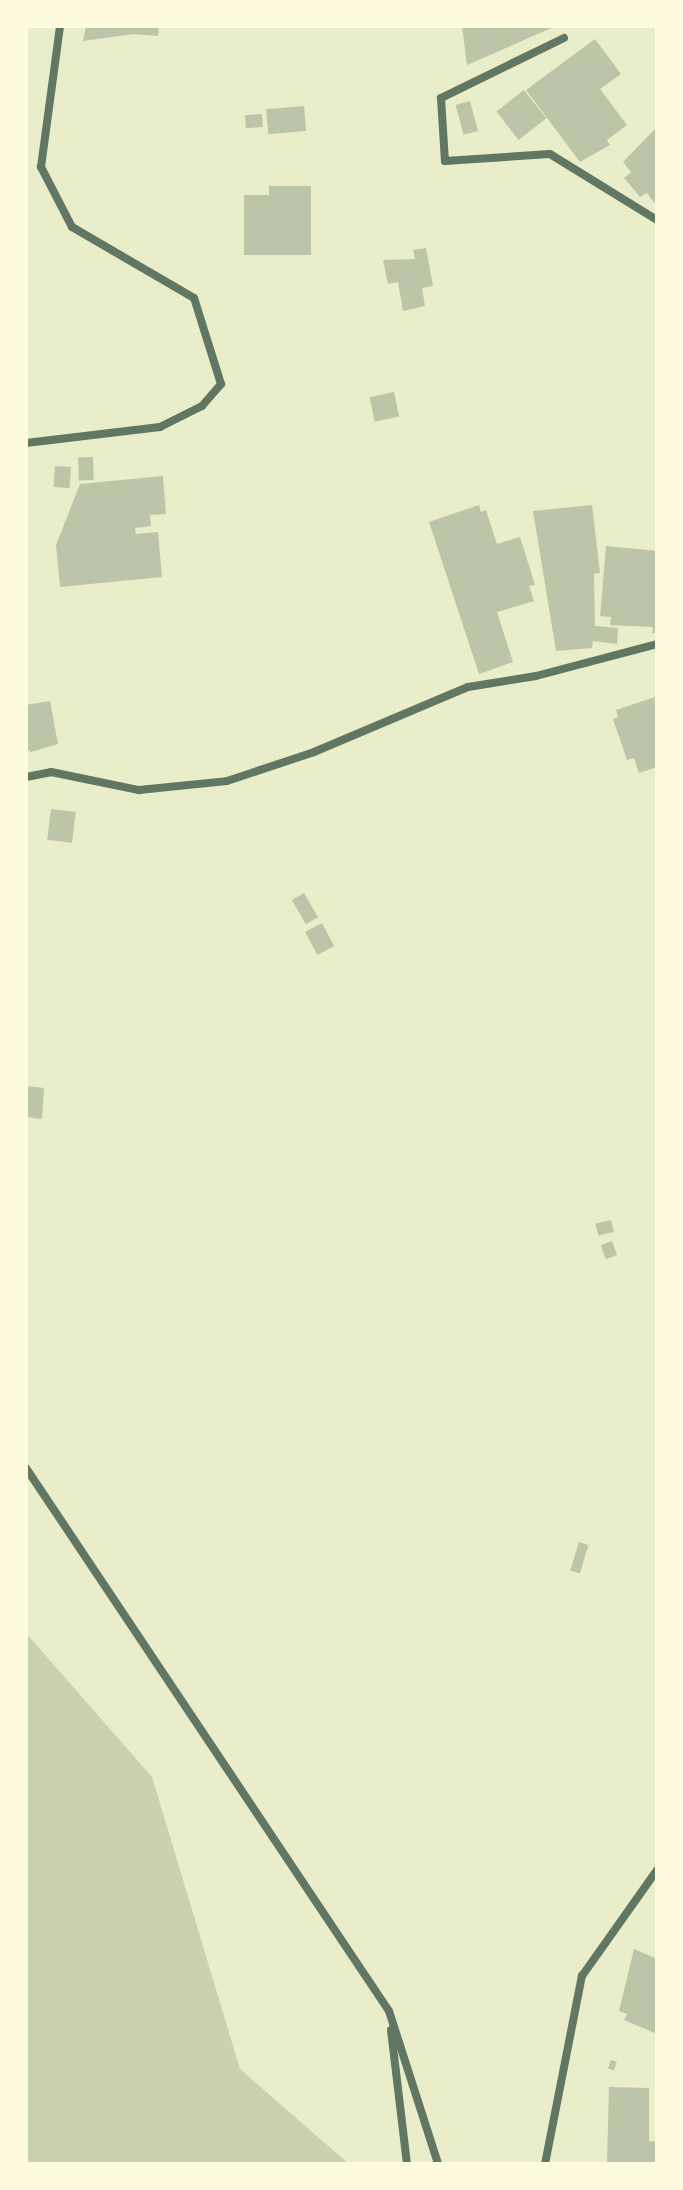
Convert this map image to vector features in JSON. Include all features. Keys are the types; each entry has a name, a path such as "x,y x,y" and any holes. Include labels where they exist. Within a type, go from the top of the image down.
{"street":[{"path":"26,443 160,427 202,406 221,384 194,298 72,227 41,167 60,26"},
{"path":"564,38 441,98 445,161 550,154 657,220"},
{"path":"26,777 51,772 139,790 227,781 314,752 468,687 536,676 657,644"},
{"path":"26,1468 389,2011 438,2164"},
{"path":"545,2164 582,1976 657,1870"},
{"path":"389,2011 407,2164"}],"green space":[{"path":"26,1633 152,1777 240,2069 349,2164 26,2164"}],"building":[{"path":"86,26 159,26 158,36 133,34 83,41"},
{"path":"462,26 556,26 467,65"},
{"path":"595,39 621,74 600,89 627,125 607,140 610,145 580,162 526,90"},
{"path":"524,90 546,118 519,140 496,112"},
{"path":"470,101 478,131 464,135 456,105"},
{"path":"304,106 306,131 268,134 266,109"},
{"path":"262,114 263,127 246,128 245,115"},
{"path":"657,127 657,201 654,203 647,193 640,197 624,178 631,172 623,162"},
{"path":"269,186 311,186 311,255 244,255 244,195 269,195"},
{"path":"426,248 433,286 422,288 425,306 403,311 398,282 388,284 383,260 415,259 413,250"},
{"path":"394,392 399,416 375,422 370,397"},
{"path":"93,457 94,480 79,481 78,458"},
{"path":"55,466 71,467 69,488 54,487"},
{"path":"163,476 166,514 150,515 151,526 135,528 136,534 158,532 162,577 60,587 56,545 80,484"},
{"path":"479,505 481,512 486,510 497,544 520,537 535,585 529,586 534,601 497,612 513,662 479,674 429,522"},
{"path":"592,505 600,573 594,574 595,626 618,628 617,644 593,641 592,648 556,651 533,511"},
{"path":"606,546 657,551 657,633 652,633 653,627 610,625 611,617 600,616"},
{"path":"655,697 657,767 639,773 634,758 627,760 613,719 618,717 616,710"},
{"path":"50,701 58,744 31,752 26,749 26,705"},
{"path":"51,809 76,812 72,843 47,840"},
{"path":"304,893 318,917 306,924 292,900"},
{"path":"322,923 334,946 317,955 305,932"},
{"path":"26,1086 44,1088 42,1119 26,1117"},
{"path":"611,1220 614,1232 598,1236 595,1224"},
{"path":"612,1241 617,1255 606,1259 601,1245"},
{"path":"579,1542 589,1545 580,1574 570,1571"},
{"path":"634,1949 657,1959 657,2034 624,2020 627,2014 619,2011"},
{"path":"611,2060 617,2062 614,2070 608,2069"},
{"path":"609,2087 649,2088 649,2141 657,2142 657,2164 607,2164"}]}
